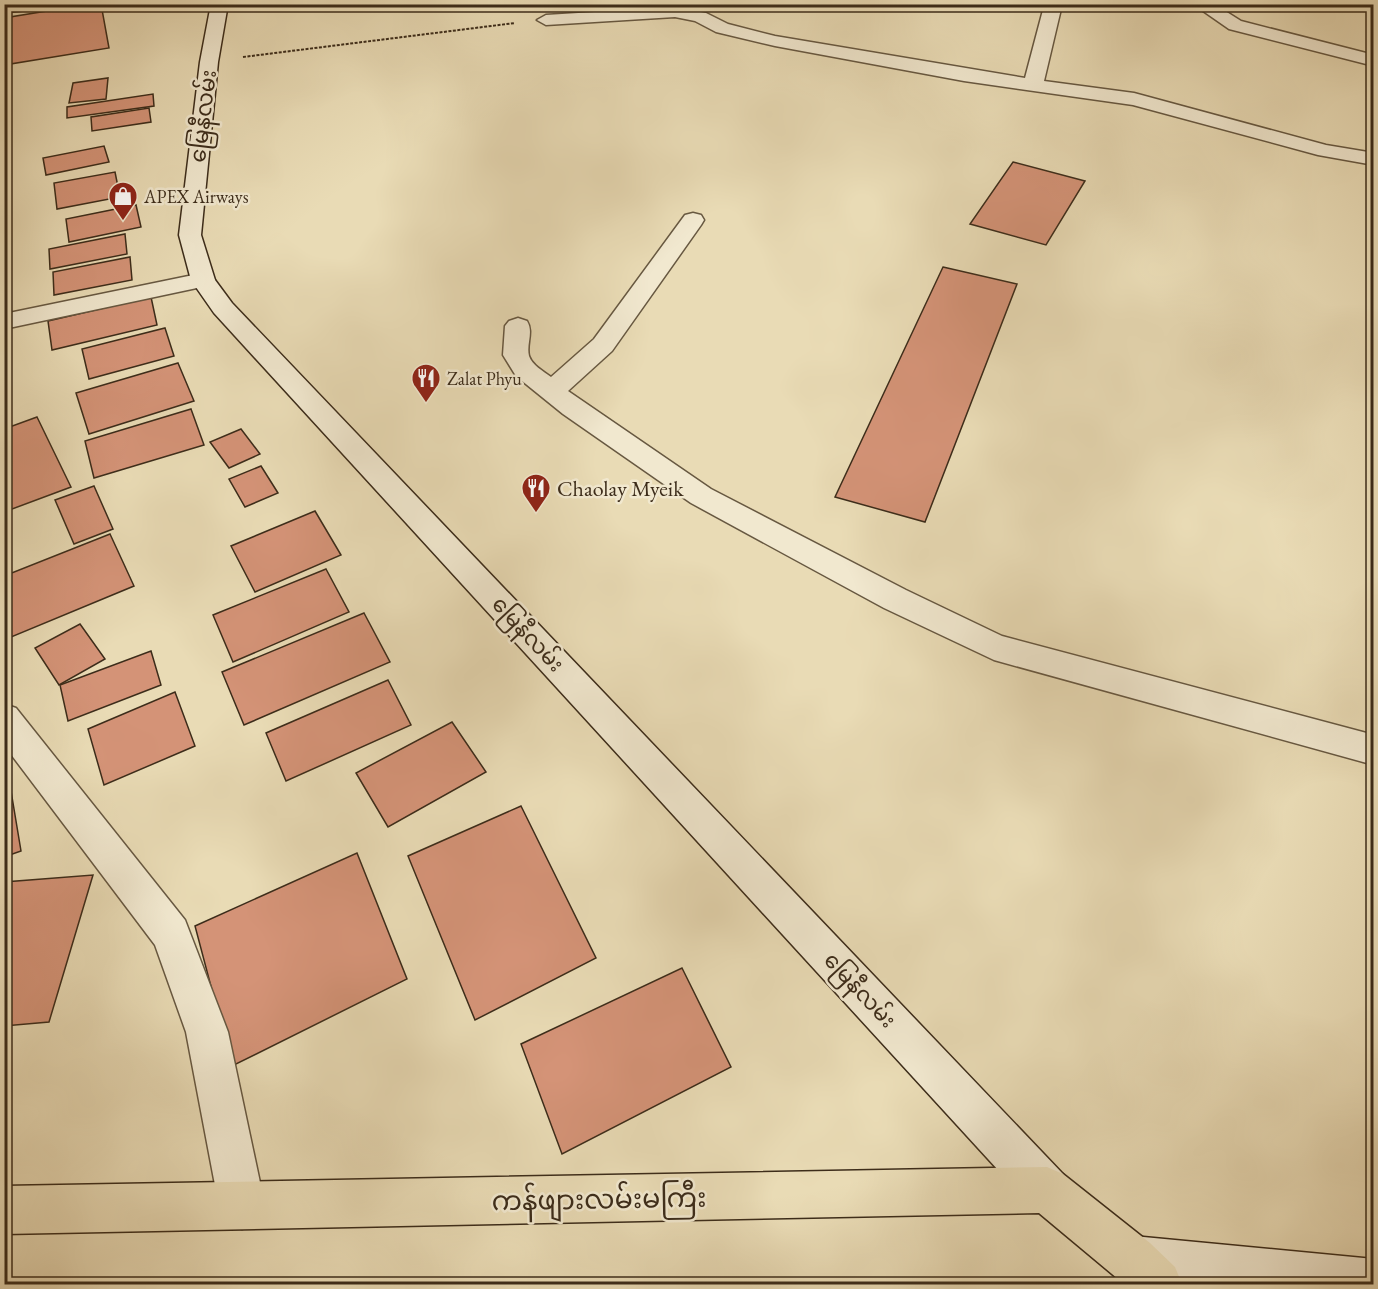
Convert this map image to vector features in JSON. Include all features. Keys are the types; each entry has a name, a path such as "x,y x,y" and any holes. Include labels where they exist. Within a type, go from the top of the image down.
{"main road":[{"name":"ကန်ဖျားလမ်းမကြီး","path":"4,1210 1047,1190"},
{"path":"1047,1190 1146,1272"}],"street":[{"name":"မြေနီလမ်း","path":"219,4 209,62 190,235 203,280 223,308 1047,1190"},
{"path":"1033,84 1052,9 1046,4"},
{"path":"1201,4 1235,25 1374,61"},
{"path":"546,20 675,12 700,17 722,28 775,41 1134,99 1325,152 1374,159"},
{"path":"553,391 570,372 603,345 693,220"},
{"path":"4,322 203,280"},
{"path":"518,326 516,355 525,370 573,408 701,496 994,647 1374,750"},
{"path":"4,718 171,934 207,1032 242,1206"},
{"path":"1146,1272 1374,1283"}],"path":[{"path":"209,62 546,20"}],"building":[{"path":"4,4 38,4 36,10 4,13"},
{"path":"101,4 109,48 4,65 4,18"},
{"path":"108,78 106,99 69,103 73,83"},
{"path":"153,94 154,106 67,118 67,107"},
{"path":"149,108 151,122 92,131 91,117"},
{"path":"104,146 109,162 46,175 43,158"},
{"path":"1013,162 1085,181 1046,245 970,224"},
{"path":"115,172 120,197 57,209 54,183"},
{"path":"136,205 141,227 69,242 66,219"},
{"path":"125,234 127,254 50,269 49,249"},
{"path":"130,257 132,280 54,295 53,272"},
{"path":"943,267 1017,284 925,522 835,497"},
{"path":"151,297 157,325 52,350 48,321"},
{"path":"165,328 174,356 89,379 82,349"},
{"path":"178,363 194,401 89,434 76,393"},
{"path":"191,409 204,445 94,478 85,441"},
{"path":"37,417 71,487 4,512 4,429"},
{"path":"241,429 260,454 229,468 210,442"},
{"path":"261,466 278,493 245,507 229,479"},
{"path":"94,486 113,529 74,544 55,500"},
{"path":"315,511 341,555 255,592 231,546"},
{"path":"110,534 134,586 4,640 4,576"},
{"path":"326,569 349,612 233,662 213,615"},
{"path":"364,613 390,662 244,725 222,672"},
{"path":"80,624 105,659 59,685 35,648"},
{"path":"151,651 161,685 68,721 60,685"},
{"path":"388,680 411,725 286,781 266,733"},
{"path":"175,692 195,746 104,785 88,729"},
{"path":"452,722 486,772 388,827 356,773"},
{"path":"9,779 21,851 4,857 4,781"},
{"path":"521,806 596,958 475,1020 408,856"},
{"path":"357,853 407,979 232,1066 195,926"},
{"path":"93,875 49,1022 4,1026 4,882"},
{"path":"682,968 731,1067 562,1154 521,1044"}],"place":[{"name":"APEX Airways","path":"123,222"},
{"name":"Zalat Phyu","path":"426,404"},
{"name":"Chaolay Myeik","path":"536,514"}]}
